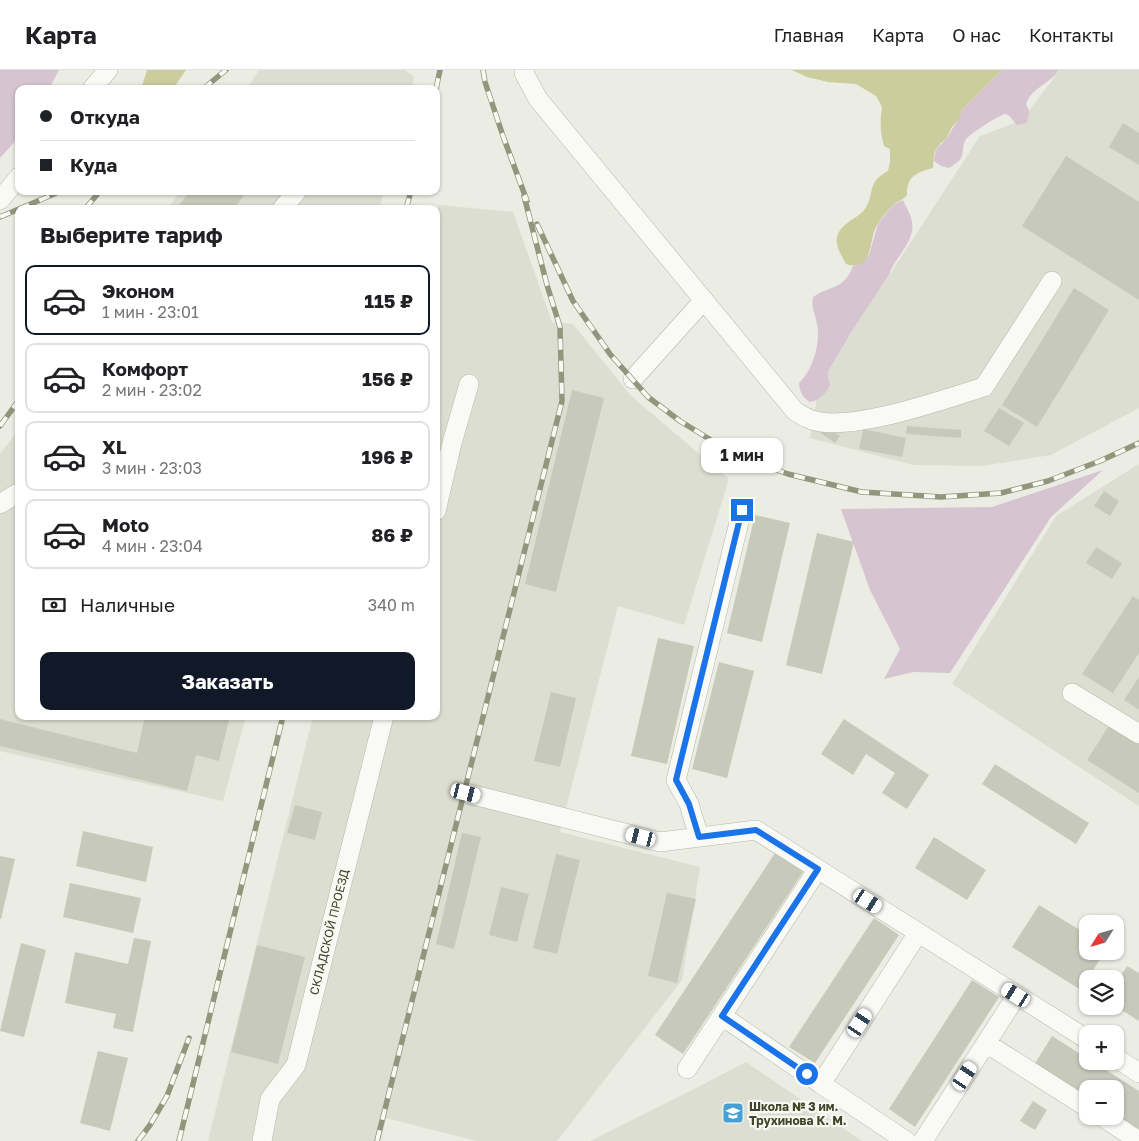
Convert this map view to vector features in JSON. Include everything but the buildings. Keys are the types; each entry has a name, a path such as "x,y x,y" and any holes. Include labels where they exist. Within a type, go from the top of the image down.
{"street":[{"path":"95,85 108,70"},
{"path":"524,70 538,99 795,411 813,420 843,423 913,408 984,387 1052,281"},
{"path":"0,200 15,182"},
{"path":"285,205 294,195"},
{"path":"633,379 704,300"},
{"path":"440,495 452,443 470,384"},
{"path":"0,504 15,495"},
{"path":"699,837 689,804 676,780 742,510"},
{"path":"1072,693 1139,734"},
{"name":"СКЛАДСКОЙ ПРОЕЗД","path":"262,1141 270,1099 296,1065 383,720"},
{"path":"466,793 660,842 756,830 1079,1034"},
{"path":"687,1069 818,869"},
{"path":"821,1084 918,933"},
{"path":"923,1141 1016,995"},
{"path":"722,1016 906,1141"},
{"path":"986,1043 1079,1102"},
{"path":"1124,1063 1139,1072"},
{"path":"1115,1125 1139,1141"}],"shaded area":[{"path":"0,70 59,70 51,85 15,85 15,141 0,158"},
{"path":"147,70 186,70 176,85 142,85"},
{"path":"259,70 405,70 414,77 412,85 250,85"},
{"path":"792,70 1002,70 961,111 960,117 934,154 933,168 918,173 911,179 907,195 892,206 877,225 866,260 855,266 846,264 838,248 837,238 841,229 868,205 873,185 876,180 888,171 890,149 884,146 882,136 882,107 876,96 856,84 828,82 807,77"},
{"path":"1002,70 1059,70 1051,79 1032,93 1026,104 1029,111 1027,123 1017,125 1006,114 998,117 966,139 962,156 957,162 949,168 941,166 934,161 936,152 950,133 961,111"},
{"path":"1060,70 1139,70 1139,408 1051,455 982,466 913,465 810,438 823,364 871,286 881,288 980,136 1021,121"},
{"path":"177,195 383,195 380,205 171,205"},
{"path":"903,200 910,213 912,222 911,236 908,243 828,371 830,385 819,399 810,402 802,394 799,383 812,363 817,347 818,331 813,297 841,283 853,266 859,265 869,255 878,224 892,206"},
{"path":"440,205 513,212 552,322 573,324 631,396 729,479 684,625 618,606 560,832 700,867 682,980 557,1141 477,1141 386,1118 381,1141 208,1141 312,720 440,720"},
{"path":"15,434 15,720 245,720 223,801 0,751 0,454"},
{"path":"1139,464 1139,806 952,684 1056,516"},
{"path":"1103,470 1051,517 950,673 913,672 884,679 900,649 870,590 841,509 992,507"},
{"name":"Школа № 3 им. Трухинова К. М.","path":"746,1062 862,1141 590,1141 700,1086"}],"railway":[{"path":"208,85 226,70"},
{"path":"437,85 440,70"},
{"path":"483,70 485,82 503,136 527,201"},
{"path":"28,205 52,195"},
{"path":"88,205 97,195"},
{"path":"407,205 410,195"},
{"path":"377,1141 562,401 560,327 524,196"},
{"path":"0,217 15,211"},
{"path":"537,224 573,301 610,354 648,397 680,421 719,445 763,465 788,474 862,492 941,497 1001,493 1048,481 1100,461 1139,443"},
{"path":"0,426 15,405"},
{"path":"179,1141 282,720"},
{"path":"138,1141 167,1096 189,1038"}],"place":[{"name":"Школа № 3 им. Трухинова К. М.","path":"733,1113"}],"route":[{"path":"742,510 676,780 689,804 699,837 756,830 818,869 722,1016 807,1074"}]}
